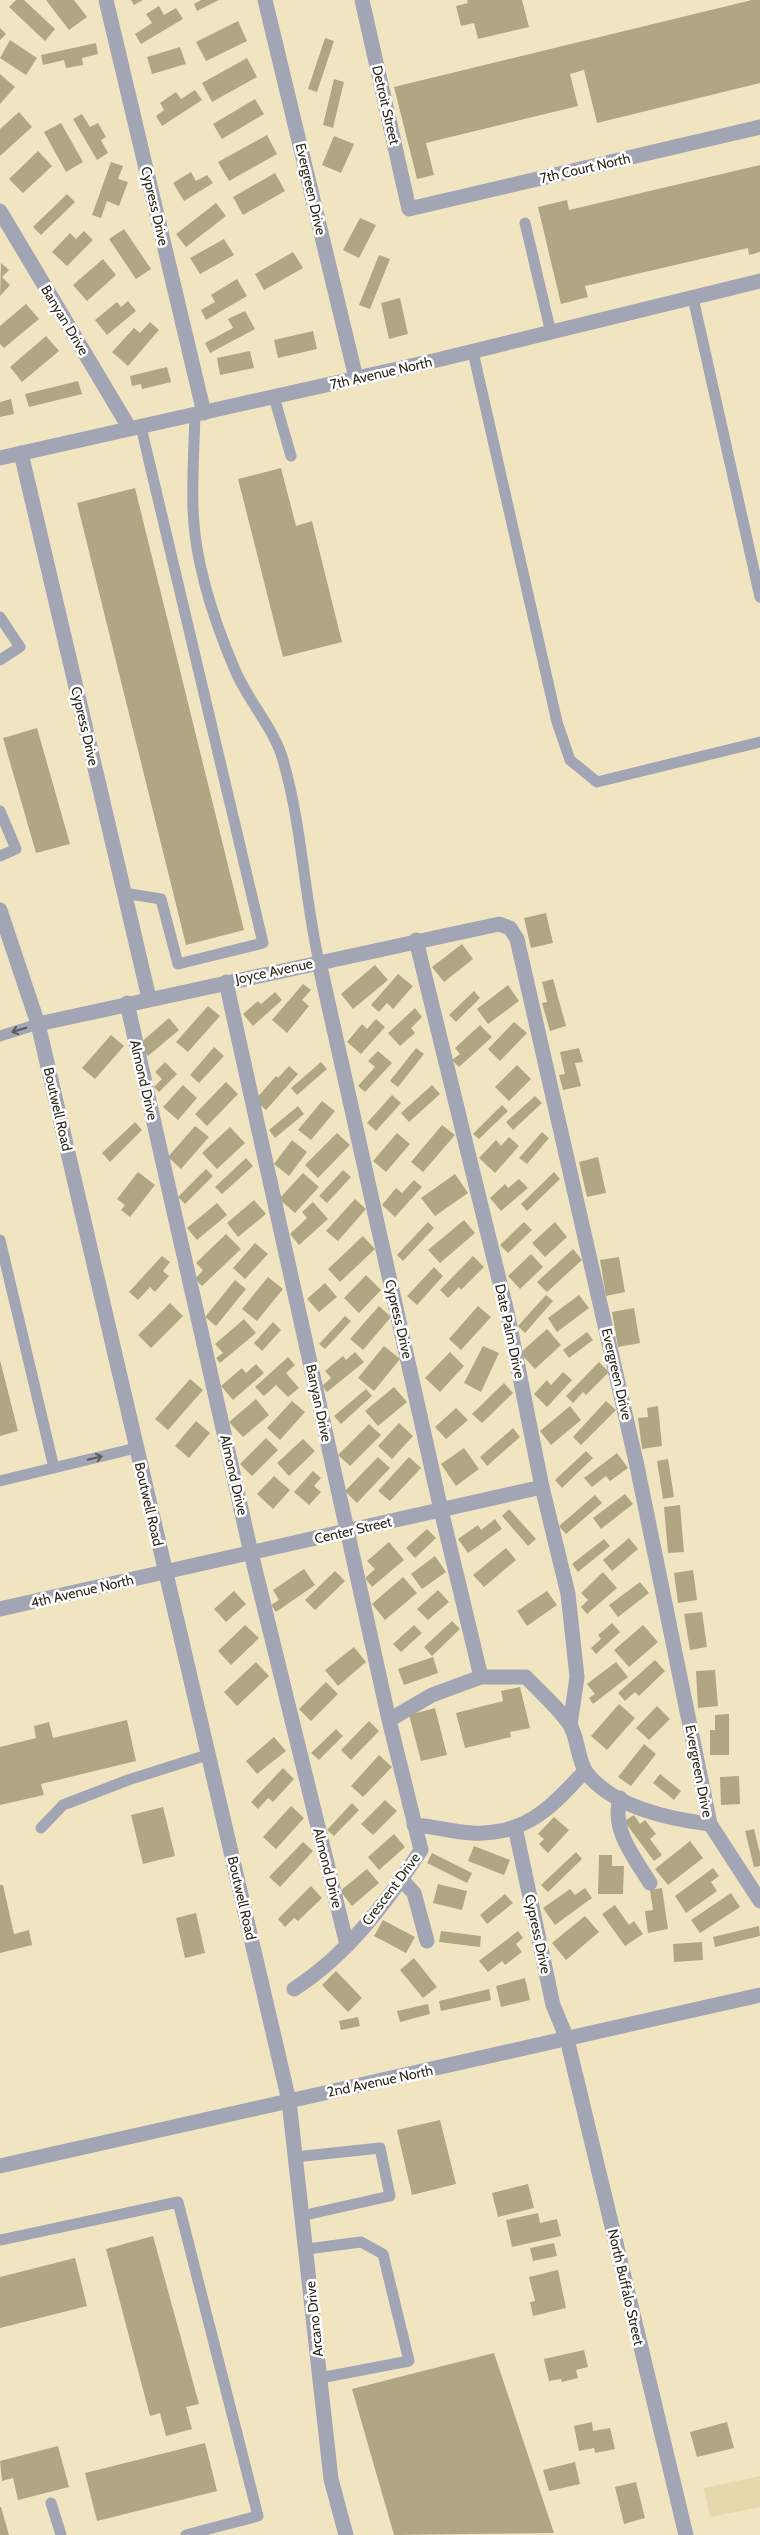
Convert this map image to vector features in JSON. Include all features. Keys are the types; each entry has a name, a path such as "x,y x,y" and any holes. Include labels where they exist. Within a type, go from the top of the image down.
{"street":[{"name":"Cypress Drive","path":"106,0 200,414"},
{"name":"Evergreen Drive","path":"266,0 356,378"},
{"name":"Detroit Street","path":"362,0 409,209"},
{"name":"7th Court North","path":"409,209 760,127"},
{"name":"Banyan Drive","path":"0,211 136,428"},
{"name":"7th Avenue North","path":"0,458 473,352 760,281"},
{"name":"Cypress Drive","path":"21,453 149,998"},
{"name":"Boutwell Road","path":"0,910 38,1024 164,1572 289,2101"},
{"name":"Joyce Avenue","path":"38,1024 416,940 499,924 510,928"},
{"name":"Evergreen Drive","path":"510,928 517,939 638,1466 710,1824"},
{"name":"Date Palm Drive","path":"416,940 507,1312 542,1487 568,1594 578,1677 570,1725"},
{"name":"Cypress Drive","path":"319,962 441,1510 481,1677"},
{"name":"Banyan Drive","path":"226,982 389,1720 414,1825"},
{"name":"Almond Drive","path":"126,1003 251,1553 346,1945"},
{"name":"Center Street","path":"164,1572 542,1487"},
{"name":"4th Avenue North","path":"0,1609 164,1572"},
{"path":"389,1720 432,1694 481,1677 526,1677 570,1725 586,1771 599,1785 620,1798 664,1816 710,1824 760,1901"},
{"path":"414,1825 471,1833 498,1832 515,1827 552,1807 586,1771"},
{"path":"620,1798 617,1809 619,1828 650,1883"},
{"name":"Crescent Drive","path":"294,1988 310,1978 346,1945 402,1880 421,1850 414,1825"},
{"name":"Cypress Drive","path":"515,1827 553,2005 567,2039"},
{"path":"402,1880 414,1893 427,1941"},
{"name":"2nd Avenue North","path":"0,2166 760,1995"},
{"name":"North Buffalo Street","path":"567,2039 686,2535"},
{"name":"Arcano Drive","path":"289,2101 331,2479 346,2535"}],"lane":[{"path":"525,223 551,333"},
{"path":"692,298 760,597"},
{"path":"473,352 557,722 570,760 597,782 760,742"},
{"path":"274,397 291,456"},
{"path":"200,414 193,511 199,558 216,620 236,672 282,758 295,808 309,918 319,962"},
{"path":"124,893 161,900 178,964 262,943 136,428"},
{"path":"0,617 20,647 0,660"},
{"path":"0,811 16,849 0,856"},
{"path":"0,1036 38,1024"},
{"path":"0,1240 54,1468"},
{"path":"0,1481 136,1448"},
{"path":"41,1828 63,1805 128,1780 208,1755"},
{"path":"295,2157 380,2148 390,2196 301,2216"},
{"path":"0,2240 178,2202 258,2516 186,2535"},
{"path":"306,2249 361,2242 383,2254 409,2361 320,2378"},
{"path":"51,2503 60,2535"}],"shaded area":[{"path":"760,2476 760,2507 710,2517 704,2488"}],"building":[{"path":"16,0 24,0 55,29 45,41 9,7"},
{"path":"46,0 74,0 87,17 69,30"},
{"path":"131,0 143,0 134,5"},
{"path":"201,0 219,0 197,11 194,4"},
{"path":"467,0 522,0 529,27 478,39 474,23 461,26 456,6 468,3"},
{"path":"752,0 760,0 760,83 597,123 584,70 570,74 578,106 426,143 434,175 417,179 394,87"},
{"path":"159,6 164,15 176,8 183,19 141,44 135,34 152,23 146,14"},
{"path":"238,21 247,41 206,61 196,42"},
{"path":"0,28 6,34 0,40"},
{"path":"325,38 334,41 317,92 308,89"},
{"path":"10,40 37,58 26,75 0,58"},
{"path":"96,43 98,54 82,58 83,65 66,68 64,60 43,65 41,55"},
{"path":"180,47 186,64 152,74 147,57"},
{"path":"247,58 257,77 212,102 202,83"},
{"path":"0,74 15,87 0,104"},
{"path":"334,79 344,82 333,128 323,125"},
{"path":"195,90 202,100 162,126 156,116 164,110 160,103 176,92 181,99"},
{"path":"255,99 264,114 222,139 213,124"},
{"path":"19,112 32,127 0,156 0,129"},
{"path":"82,114 90,127 98,123 106,137 101,140 108,153 97,160 73,119"},
{"path":"61,123 83,162 66,172 44,132"},
{"path":"267,135 277,154 229,181 218,162"},
{"path":"334,136 354,144 341,173 322,165"},
{"path":"38,151 52,166 23,193 9,179"},
{"path":"111,162 123,166 118,179 128,182 119,206 107,201 101,218 92,215"},
{"path":"760,165 760,252 749,255 748,248 585,286 588,297 561,304 538,207 567,200 569,210"},
{"path":"191,172 196,181 207,175 213,183 184,201 173,183"},
{"path":"275,173 285,191 243,215 233,197"},
{"path":"67,194 75,202 41,235 33,227"},
{"path":"216,203 226,216 186,247 176,234"},
{"path":"360,218 376,225 359,258 343,250"},
{"path":"124,229 151,269 136,279 109,239"},
{"path":"84,231 93,240 67,266 52,252 70,233 76,239"},
{"path":"224,239 234,255 200,274 190,258"},
{"path":"293,252 303,268 264,290 255,274"},
{"path":"379,255 390,259 370,309 359,305"},
{"path":"103,259 116,275 87,301 73,285"},
{"path":"1,263 9,270 2,277 10,285 0,296"},
{"path":"237,279 247,296 206,320 201,310 215,302 211,295"},
{"path":"400,298 408,334 389,339 381,303"},
{"path":"128,301 136,311 107,335 95,320 117,302 121,307"},
{"path":"26,304 39,319 4,348 0,344 0,326"},
{"path":"245,311 255,329 210,353 205,343 233,328 228,319"},
{"path":"150,322 159,330 128,366 112,352 134,328 140,333"},
{"path":"313,331 317,349 278,358 274,340"},
{"path":"46,336 59,351 22,382 10,367"},
{"path":"250,351 254,368 220,375 217,358"},
{"path":"167,367 171,382 142,389 141,384 132,386 130,376"},
{"path":"78,381 82,394 29,407 25,394"},
{"path":"11,399 14,414 0,417 0,402"},
{"path":"281,468 296,526 312,521 342,642 283,657 238,479"},
{"path":"135,488 244,930 186,945 77,503"},
{"path":"37,728 70,844 36,853 3,738"},
{"path":"546,913 553,943 531,948 524,918"},
{"path":"462,944 473,959 444,982 432,967"},
{"path":"375,965 388,980 353,1009 341,994"},
{"path":"398,974 413,986 393,1009 387,1003 379,1012 371,1005"},
{"path":"553,979 566,1026 550,1031 542,1003 547,1002 542,982"},
{"path":"303,984 311,990 302,1000 309,1006 287,1033 272,1020"},
{"path":"508,985 519,1001 488,1024 477,1009"},
{"path":"474,991 480,998 456,1022 449,1015"},
{"path":"275,992 282,1000 253,1026 243,1014 258,1001 261,1004"},
{"path":"208,1006 220,1016 188,1052 176,1042"},
{"path":"415,1008 422,1017 411,1028 415,1033 400,1046 388,1033"},
{"path":"169,1018 179,1030 148,1056 138,1045"},
{"path":"376,1019 385,1027 361,1054 347,1042 362,1024 367,1029"},
{"path":"514,1022 527,1033 500,1061 488,1049"},
{"path":"480,1025 492,1037 459,1067 452,1060 460,1054 455,1048"},
{"path":"111,1035 124,1046 95,1079 82,1068"},
{"path":"214,1047 224,1056 199,1083 190,1075"},
{"path":"416,1048 424,1054 398,1087 390,1081"},
{"path":"579,1048 583,1062 575,1063 581,1086 563,1090 559,1075 565,1074 560,1052"},
{"path":"378,1051 392,1063 365,1092 358,1086 375,1067 368,1061"},
{"path":"165,1062 177,1074 159,1092 154,1087 162,1079 155,1072"},
{"path":"321,1062 327,1069 297,1095 291,1088"},
{"path":"517,1065 531,1079 509,1101 495,1087"},
{"path":"289,1066 298,1074 266,1110 255,1100 276,1076 278,1078"},
{"path":"226,1082 238,1094 207,1126 195,1114"},
{"path":"183,1085 197,1098 178,1120 163,1107"},
{"path":"432,1085 440,1094 409,1122 401,1113"},
{"path":"392,1095 401,1103 376,1131 367,1123"},
{"path":"535,1096 542,1103 513,1130 506,1122"},
{"path":"322,1101 335,1111 311,1140 298,1130"},
{"path":"502,1105 508,1111 479,1139 473,1134"},
{"path":"298,1106 304,1114 275,1138 269,1130"},
{"path":"135,1122 142,1130 110,1162 102,1153"},
{"path":"442,1125 455,1135 423,1172 411,1162"},
{"path":"195,1126 209,1137 181,1169 168,1157"},
{"path":"230,1127 245,1143 217,1169 202,1153"},
{"path":"542,1132 549,1138 527,1164 519,1158"},
{"path":"337,1133 350,1145 318,1178 305,1165"},
{"path":"397,1133 410,1144 386,1172 373,1161"},
{"path":"509,1137 519,1146 495,1173 479,1158 496,1140 501,1146"},
{"path":"292,1140 307,1152 289,1176 274,1164"},
{"path":"598,1157 606,1193 587,1197 579,1162"},
{"path":"246,1158 253,1166 222,1194 215,1187"},
{"path":"206,1169 213,1176 185,1204 178,1197"},
{"path":"343,1170 351,1177 327,1203 319,1196"},
{"path":"138,1172 155,1185 130,1217 121,1210 125,1205 117,1199"},
{"path":"554,1172 560,1179 527,1211 521,1204"},
{"path":"303,1173 319,1187 295,1213 279,1199"},
{"path":"455,1174 468,1193 435,1216 421,1198"},
{"path":"519,1179 528,1188 501,1211 490,1198 505,1184 508,1188"},
{"path":"414,1180 422,1187 395,1217 382,1205 396,1188 402,1193"},
{"path":"355,1199 366,1209 338,1241 326,1231"},
{"path":"254,1200 266,1214 238,1237 227,1223"},
{"path":"313,1202 328,1219 299,1245 290,1234 307,1218 302,1212"},
{"path":"217,1203 227,1215 197,1240 187,1228"},
{"path":"464,1220 475,1233 440,1263 428,1250"},
{"path":"428,1222 434,1228 403,1261 397,1255"},
{"path":"524,1222 532,1230 508,1253 500,1245"},
{"path":"555,1222 567,1237 545,1257 532,1243"},
{"path":"226,1234 241,1249 202,1286 195,1279 203,1270 196,1263"},
{"path":"363,1236 375,1249 340,1282 328,1269"},
{"path":"255,1243 268,1254 245,1279 233,1268"},
{"path":"573,1249 582,1260 547,1292 537,1282"},
{"path":"531,1254 543,1267 520,1289 508,1276"},
{"path":"162,1256 170,1262 163,1271 169,1276 155,1292 150,1287 138,1300 129,1292"},
{"path":"473,1256 484,1267 461,1290 459,1287 448,1298 440,1290"},
{"path":"619,1257 625,1292 606,1296 600,1260"},
{"path":"434,1267 443,1276 417,1305 407,1296"},
{"path":"366,1275 381,1290 359,1313 344,1298"},
{"path":"268,1277 283,1289 257,1321 242,1309"},
{"path":"235,1280 246,1289 216,1326 205,1317"},
{"path":"325,1283 337,1297 319,1312 307,1299"},
{"path":"546,1295 553,1301 525,1333 518,1326"},
{"path":"579,1295 589,1308 557,1332 548,1318"},
{"path":"170,1303 183,1316 151,1348 138,1335"},
{"path":"379,1306 391,1317 363,1350 350,1339"},
{"path":"478,1306 491,1317 461,1350 449,1339"},
{"path":"634,1308 640,1343 618,1347 612,1312"},
{"path":"345,1316 351,1321 325,1349 319,1344"},
{"path":"244,1319 256,1333 220,1363 216,1358 223,1353 215,1344"},
{"path":"273,1322 281,1330 262,1351 254,1343"},
{"path":"547,1329 561,1345 535,1369 520,1353"},
{"path":"587,1332 593,1340 569,1358 563,1350"},
{"path":"384,1346 400,1359 374,1391 358,1378"},
{"path":"483,1346 499,1353 481,1392 464,1383"},
{"path":"355,1352 364,1362 327,1392 322,1386 331,1378 325,1371 343,1356 346,1360"},
{"path":"450,1352 464,1366 440,1392 425,1378"},
{"path":"288,1357 295,1365 286,1373 299,1388 288,1397 276,1385 264,1396 255,1387"},
{"path":"0,1360 18,1431 0,1436"},
{"path":"599,1362 609,1372 586,1395 583,1392 573,1403 566,1396"},
{"path":"256,1364 264,1373 233,1400 221,1386 242,1368 246,1373"},
{"path":"563,1372 572,1380 547,1407 534,1394 547,1380 551,1385"},
{"path":"190,1379 203,1390 168,1430 155,1419"},
{"path":"504,1383 513,1393 482,1423 472,1414"},
{"path":"394,1387 407,1402 378,1426 365,1411"},
{"path":"366,1389 372,1396 341,1424 334,1416"},
{"path":"256,1399 269,1415 243,1437 229,1422"},
{"path":"292,1401 305,1412 280,1440 267,1428"},
{"path":"606,1401 616,1410 581,1445 573,1437"},
{"path":"570,1406 581,1420 551,1445 540,1431"},
{"path":"658,1406 662,1446 642,1449 638,1418 648,1417 647,1408"},
{"path":"456,1408 468,1420 446,1439 435,1427"},
{"path":"196,1421 210,1433 189,1458 175,1446"},
{"path":"399,1423 413,1436 392,1459 378,1446"},
{"path":"369,1424 381,1435 350,1466 338,1455"},
{"path":"513,1428 520,1437 487,1466 480,1457"},
{"path":"266,1438 278,1450 252,1476 240,1464"},
{"path":"303,1439 315,1451 289,1476 277,1463"},
{"path":"464,1448 479,1469 456,1486 441,1464"},
{"path":"586,1451 593,1458 562,1488 555,1480"},
{"path":"617,1453 628,1468 610,1481 606,1476 592,1487 584,1478"},
{"path":"378,1457 390,1468 357,1503 345,1491"},
{"path":"409,1457 421,1468 390,1501 378,1491"},
{"path":"668,1459 674,1497 663,1499 657,1461"},
{"path":"313,1471 321,1478 314,1486 321,1492 309,1505 294,1492"},
{"path":"274,1476 290,1490 273,1509 257,1494"},
{"path":"625,1494 633,1504 601,1529 593,1518"},
{"path":"595,1495 602,1503 566,1534 559,1526"},
{"path":"680,1505 684,1552 668,1553 664,1507"},
{"path":"509,1509 536,1539 528,1546 502,1516"},
{"path":"495,1519 502,1529 468,1553 458,1539 478,1525 481,1530"},
{"path":"427,1529 436,1538 415,1558 406,1548"},
{"path":"629,1538 638,1549 612,1571 603,1560"},
{"path":"604,1539 610,1546 578,1572 572,1564"},
{"path":"389,1542 404,1560 372,1587 365,1578 375,1569 367,1561"},
{"path":"506,1548 516,1560 484,1587 473,1575"},
{"path":"435,1556 446,1572 422,1589 411,1574"},
{"path":"304,1569 315,1585 276,1612 271,1605 279,1600 273,1590"},
{"path":"693,1570 697,1600 678,1603 674,1573"},
{"path":"335,1571 345,1581 315,1610 305,1600"},
{"path":"603,1572 617,1588 587,1614 581,1607 588,1600 581,1593"},
{"path":"403,1577 417,1593 385,1620 372,1604"},
{"path":"640,1582 649,1593 618,1617 609,1605"},
{"path":"438,1590 449,1602 428,1620 417,1609"},
{"path":"234,1591 246,1604 226,1622 214,1609"},
{"path":"547,1591 557,1605 527,1626 517,1611"},
{"path":"702,1612 707,1647 690,1650 684,1614"},
{"path":"452,1621 460,1629 432,1656 424,1647"},
{"path":"612,1623 620,1632 596,1654 591,1648 601,1639 598,1635"},
{"path":"245,1625 259,1638 231,1665 218,1651"},
{"path":"414,1625 422,1633 401,1652 393,1644"},
{"path":"643,1625 658,1642 629,1667 614,1650"},
{"path":"354,1647 366,1662 338,1686 325,1670"},
{"path":"433,1657 438,1673 404,1685 398,1669"},
{"path":"655,1660 665,1671 639,1696 635,1692 625,1701 618,1693"},
{"path":"256,1662 269,1676 237,1706 224,1692"},
{"path":"616,1662 628,1677 593,1704 589,1698 595,1694 587,1684"},
{"path":"715,1670 718,1706 698,1708 696,1671"},
{"path":"326,1682 338,1694 311,1721 299,1709"},
{"path":"520,1687 530,1728 510,1732 511,1737 465,1748 456,1713 503,1701 501,1691"},
{"path":"619,1704 635,1718 607,1750 591,1736"},
{"path":"657,1706 670,1719 649,1740 636,1728"},
{"path":"435,1708 447,1755 421,1761 409,1715"},
{"path":"729,1714 729,1755 710,1755 710,1730 715,1730 715,1715"},
{"path":"127,1720 136,1761 41,1784 44,1795 0,1805 0,1747 36,1738 34,1726 49,1722 53,1738"},
{"path":"369,1721 379,1731 351,1760 341,1750"},
{"path":"336,1729 343,1736 319,1760 311,1753"},
{"path":"274,1737 286,1751 257,1774 246,1761"},
{"path":"644,1744 656,1754 631,1786 618,1777"},
{"path":"379,1755 392,1767 363,1797 351,1786"},
{"path":"283,1768 294,1779 273,1802 268,1798 258,1809 251,1802"},
{"path":"660,1774 681,1791 674,1800 653,1783"},
{"path":"739,1776 740,1804 721,1805 720,1777"},
{"path":"385,1800 397,1811 373,1835 361,1824"},
{"path":"352,1803 359,1810 334,1836 327,1830"},
{"path":"291,1806 304,1818 276,1849 263,1837"},
{"path":"163,1807 175,1856 143,1864 131,1815"},
{"path":"634,1815 640,1824 645,1820 656,1834 650,1839 662,1855 654,1861 624,1821"},
{"path":"554,1817 569,1830 548,1853 539,1844 544,1839 538,1834"},
{"path":"754,1829 760,1853 760,1866 754,1867 745,1831"},
{"path":"394,1834 405,1847 379,1870 368,1857"},
{"path":"690,1841 703,1858 668,1885 655,1869"},
{"path":"303,1842 313,1851 280,1887 269,1877"},
{"path":"474,1846 510,1860 504,1875 468,1861"},
{"path":"576,1852 582,1859 548,1892 541,1885"},
{"path":"432,1853 472,1873 467,1883 427,1863"},
{"path":"599,1855 612,1855 612,1866 624,1866 623,1894 598,1894"},
{"path":"713,1868 719,1876 711,1882 717,1891 686,1913 675,1896"},
{"path":"367,1869 379,1883 352,1906 340,1891"},
{"path":"438,1884 467,1891 462,1910 433,1903"},
{"path":"0,1885 3,1885 14,1934 29,1930 32,1945 0,1953"},
{"path":"311,1886 322,1898 298,1921 294,1918 285,1927 278,1919"},
{"path":"585,1888 592,1898 555,1925 543,1908 570,1889 575,1895"},
{"path":"662,1888 668,1929 648,1933 645,1911 653,1910 650,1890"},
{"path":"731,1893 740,1907 700,1933 691,1920"},
{"path":"505,1894 513,1903 487,1924 480,1915"},
{"path":"615,1905 629,1925 634,1921 643,1934 625,1946 602,1914"},
{"path":"196,1913 205,1953 185,1958 176,1918"},
{"path":"585,1916 599,1932 566,1960 552,1943"},
{"path":"383,1920 415,1937 406,1953 374,1936"},
{"path":"759,1926 760,1936 715,1947 713,1937"},
{"path":"441,1931 481,1936 480,1947 439,1942"},
{"path":"518,1931 523,1938 516,1944 522,1952 505,1965 502,1961 488,1972 479,1961"},
{"path":"702,1942 703,1960 674,1962 673,1944"},
{"path":"414,1958 437,1987 423,1998 400,1970"},
{"path":"336,1971 362,1998 348,2012 322,1985"},
{"path":"525,1978 530,2000 501,2007 496,1986"},
{"path":"489,1989 491,2000 441,2011 439,2001"},
{"path":"428,2004 430,2014 400,2022 397,2011"},
{"path":"358,2017 360,2026 341,2030 339,2021"},
{"path":"440,2120 456,2184 412,2195 397,2130"},
{"path":"528,2184 534,2208 498,2217 492,2193"},
{"path":"538,2213 540,2223 557,2219 561,2236 512,2247 506,2220"},
{"path":"153,2236 199,2404 186,2407 192,2429 166,2436 160,2413 150,2416 106,2249"},
{"path":"554,2243 557,2256 533,2261 530,2248"},
{"path":"75,2258 87,2306 0,2328 0,2277"},
{"path":"558,2270 566,2308 533,2316 530,2302 535,2301 529,2277"},
{"path":"584,2350 588,2367 576,2370 578,2378 562,2382 561,2379 549,2381 544,2359"},
{"path":"494,2353 554,2533 394,2535 352,2389"},
{"path":"592,2422 593,2431 610,2428 615,2449 595,2453 594,2448 579,2451 574,2426"},
{"path":"727,2422 734,2448 697,2457 690,2432"},
{"path":"205,2443 217,2491 97,2521 85,2473"},
{"path":"58,2446 69,2487 18,2500 13,2478 2,2481 0,2461"},
{"path":"575,2462 580,2484 549,2491 543,2470"},
{"path":"636,2482 645,2518 624,2524 615,2487"},
{"path":"1,2507 9,2535 0,2535"}]}
